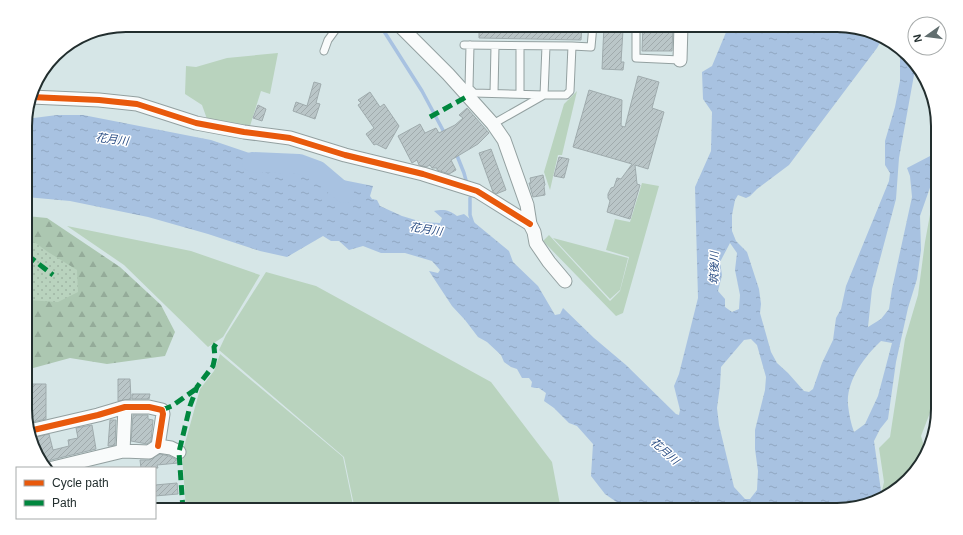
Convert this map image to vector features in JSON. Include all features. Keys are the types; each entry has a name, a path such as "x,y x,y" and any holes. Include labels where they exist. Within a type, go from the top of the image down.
{"street":[{"path":"406,32 448,74 493,124 504,140 527,205 530,224 534,232 536,243 565,281"},
{"path":"680,60 681,32"},
{"path":"37,97 99,100 137,104 196,123 244,132 290,138 345,155 423,174 477,191 530,224"},
{"path":"123,451 125,407"},
{"path":"35,430 125,407 149,407 162,410 163,414 158,446"},
{"path":"57,467 123,451 149,452 158,446 171,448 179,452"}],"lane":[{"path":"324,51 328,40 334,32"},
{"path":"572,46 570,91 566,95 474,93 469,88 467,45 572,46 591,47 592,32"},
{"path":"636,32 636,58 680,60"},
{"path":"494,93 496,46"},
{"path":"520,46 520,94"},
{"path":"544,95 546,46"},
{"path":"493,124 544,95"}],"green space":[{"path":"278,53 270,94 261,91 250,126 207,119 202,105 185,94 186,66 196,67 227,58"},
{"path":"577,91 562,155 558,155 550,190 544,172 564,104"},
{"path":"642,183 659,186 623,313 616,316 543,241 549,235 610,301 620,291 629,257 606,250 615,219 630,222"},
{"path":"931,209 931,410 921,436 924,445 915,461 899,480 882,491 884,482 879,448 890,437 905,339 918,295"},
{"path":"32,217 47,218 120,267 161,305 175,332 165,356 107,364 70,358 32,368"},
{"path":"67,226 191,251 260,275 223,337 208,347 124,265"},
{"path":"553,238 628,258 620,290 610,299"},
{"path":"32,240 77,270 78,292 58,302 32,300"},
{"path":"266,272 316,286 491,382 552,462 560,503 354,503 344,457 219,350 226,335"},
{"path":"220,354 343,457 353,503 186,503 182,454 200,389 214,371"}],"water":[{"name":"筑後川","path":"726,32 843,32 867,37 880,43 789,165 750,196 746,198 738,195 735,200 732,215 732,231 736,241 747,252 759,289 761,304 760,313 771,352 777,363 804,391 809,392 813,389 822,363 833,340 836,318 841,309 846,286 889,181 890,173 885,165 885,141 895,107 900,81 900,57 915,73 899,158 896,199 872,289 868,327 881,319 889,309 912,197 910,176 907,168 931,156 931,185 920,216 921,250 917,279 908,308 896,362 888,419 880,429 874,441 881,491 867,498 843,503 618,503 605,494 591,476 593,444 577,426 569,423 554,408 544,401 546,393 539,388 531,387 532,382 529,378 522,378 517,369 504,362 501,355 487,342 478,337 452,306 429,271 438,273 440,270 432,261 405,253 381,253 363,246 349,250 339,241 331,241 323,236 287,257 260,251 148,217 70,201 32,198 32,118 57,115 83,115 211,140 308,173 373,186 370,196 372,199 377,200 380,206 402,216 422,222 440,223 442,218 434,211 446,210 457,216 464,214 509,251 513,262 538,286 555,315 560,314 563,308 594,338 626,365 676,414 679,415 680,410 674,386 679,374 698,298 695,187 711,151 712,112 703,99 702,72 712,66","holes":["730,243 737,253 735,270 740,295 739,309 732,312 725,307 725,299 718,291 722,275 720,262","751,339 757,345 766,377 765,390 755,430 755,449 758,471 757,490 750,499 745,499 734,487 719,425 717,408 721,367 744,340","881,341 892,343 878,396 865,424 854,432 848,405 850,387 857,370 868,354"]}],"building":[{"path":"479,32 582,32 581,40 479,38"},
{"path":"604,32 623,32 621,62 624,62 623,70 602,69"},
{"path":"643,32 673,32 672,51 642,51"},
{"path":"638,76 659,82 652,108 664,112 648,169 635,165 637,184 640,185 630,219 607,212 610,201 608,194 611,188 614,187 617,178 621,179 632,164 573,147 589,90 622,100 621,126 625,127"},
{"path":"314,82 321,84 316,103 320,104 315,119 293,111 296,102 307,106"},
{"path":"370,92 380,107 384,104 399,126 386,149 376,144 374,145 366,134 374,128 358,105 361,103 358,100"},
{"path":"258,105 266,109 262,121 253,118"},
{"path":"467,108 489,133 478,144 451,160 456,170 449,174 437,170 437,168 432,168 430,165 426,167 419,165 417,160 412,163 398,136 420,124 425,133 436,128 439,133 455,125 463,118 459,115"},
{"path":"491,149 506,190 496,194 493,192 479,153"},
{"path":"559,157 569,159 564,178 554,176"},
{"path":"543,175 545,195 533,197 529,183 531,183 530,178"},
{"path":"118,379 130,379 131,399 118,401"},
{"path":"33,384 46,384 46,419 33,422"},
{"path":"132,394 150,394 149,399 132,399"},
{"path":"133,415 148,415 148,419 153,420 151,441 147,444 131,441"},
{"path":"110,420 116,420 115,445 108,446"},
{"path":"92,425 96,449 51,460 49,462 36,437 49,434 53,450 69,446 68,440 78,438 76,428"},
{"path":"160,454 177,460 178,463 157,465 158,468 141,467 140,460 149,460"},
{"path":"177,483 178,494 156,496 156,485"}],"waterway":[{"path":"384,32 422,91 445,134"},
{"path":"456,153 467,184"},
{"name":"花月川","path":"252,162 299,164 318,171 344,193"},
{"path":"470,198 470,215 473,224"}],"marked path":[{"path":"430,117 468,96"},
{"path":"32,259 53,275"},
{"path":"183,503 179,452 190,406 197,387 213,366 215,357 214,347 217,342"},
{"path":"162,410 172,406 196,389"}],"cycle path":[{"path":"37,97 99,100 137,104 196,123 244,132 290,138 345,155 423,174 477,191 530,224"},
{"path":"35,430 125,407 149,407 162,410 163,414 158,446"}]}
